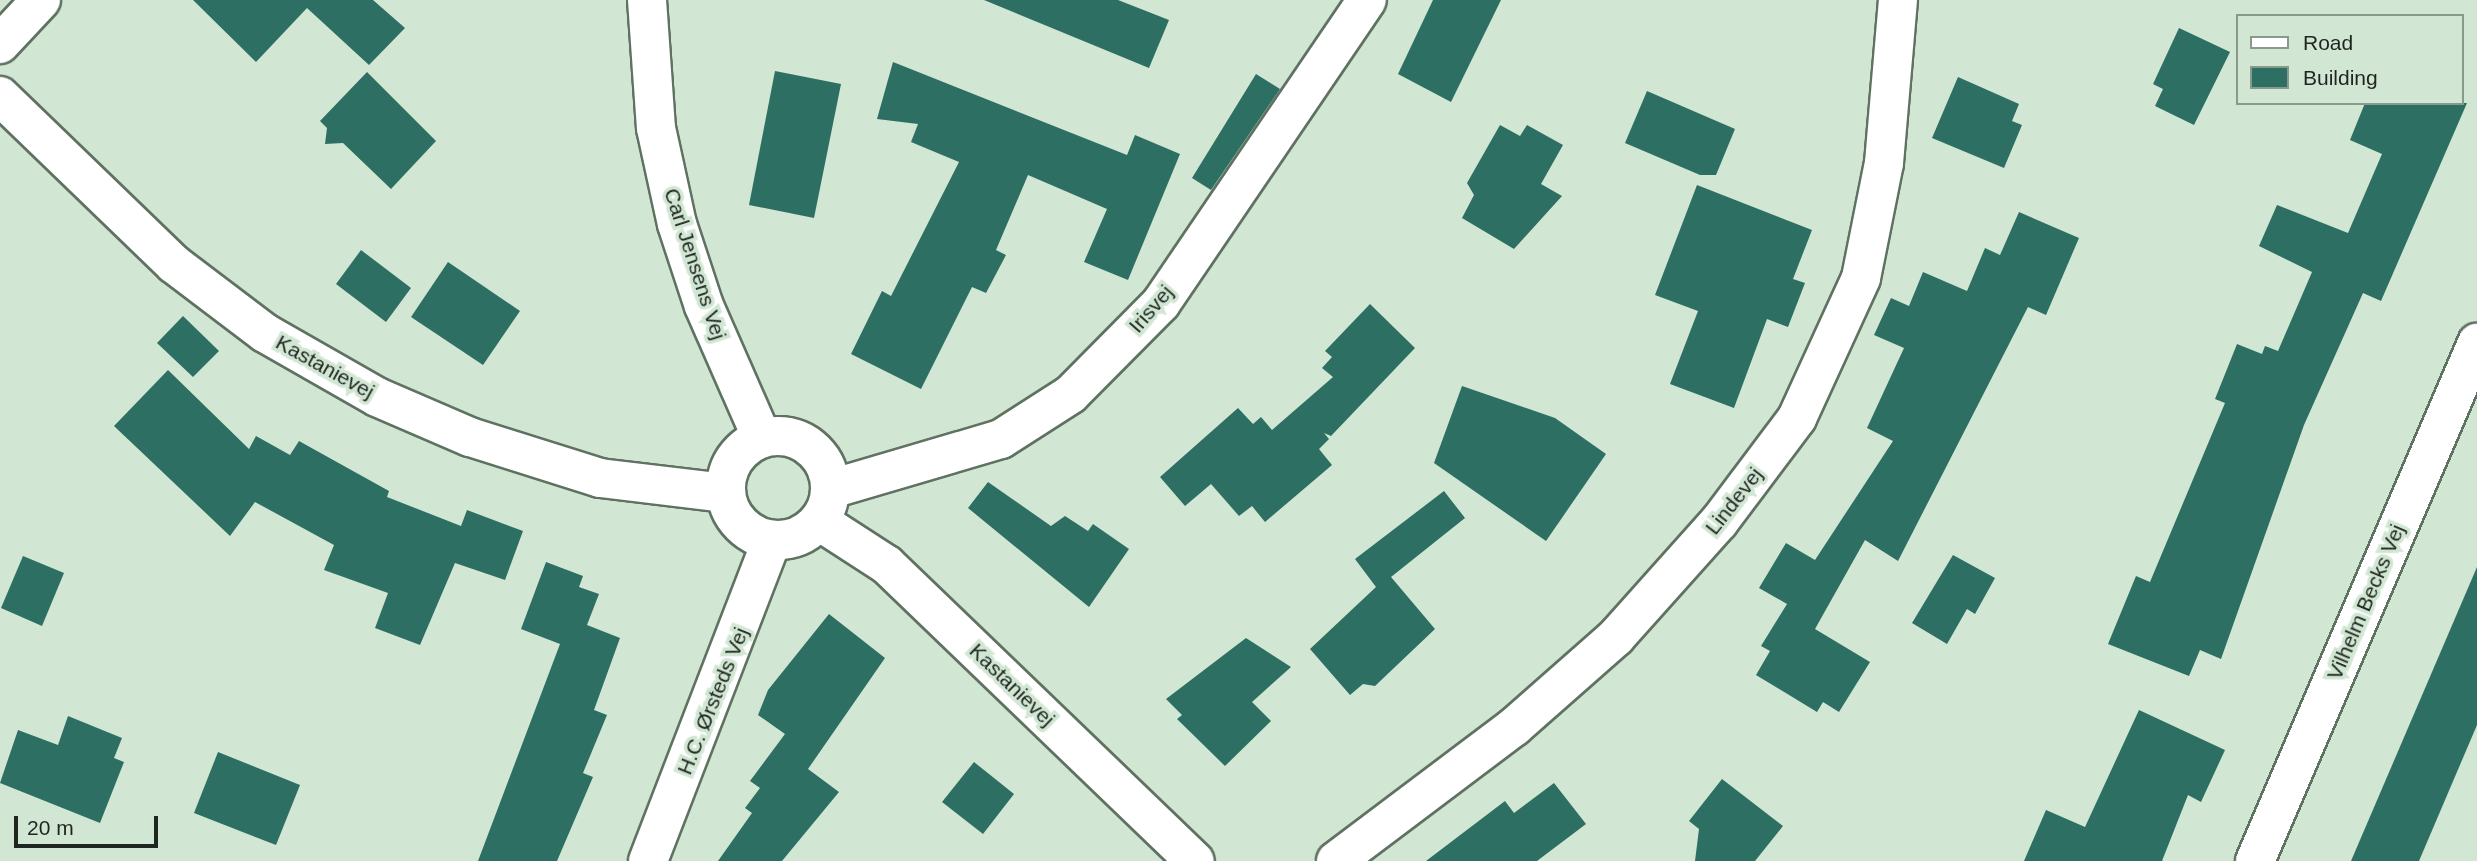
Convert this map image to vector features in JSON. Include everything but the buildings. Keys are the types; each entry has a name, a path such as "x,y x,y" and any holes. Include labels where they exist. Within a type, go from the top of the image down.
{"street":[{"path":"0,44 41,0"},
{"name":"Carl Jensens Vej","path":"647,0 656,128 677,224 704,306 762,438"},
{"name":"Irisvej","path":"825,505 1001,439 1071,394 1161,303 1367,0"},
{"name":"Lindevej","path":"1336,861 1514,727 1616,637 1719,523 1797,418 1861,278 1884,163 1898,0"},
{"name":"Kastanievej","path":"0,96 174,264 265,333 377,397 470,437 600,478 726,494"},
{"name":"Vilhelm Becks Vej","path":"2255,861 2477,343"},
{"path":"762,438 795,439 809,446 828,473 825,505 798,537 772,540 741,525 726,494 735,460 762,438"},
{"name":"Kastanievej","path":"825,505 1195,861"},
{"name":"H.C. Ørsteds Vej","path":"648,861 772,540"}]}
